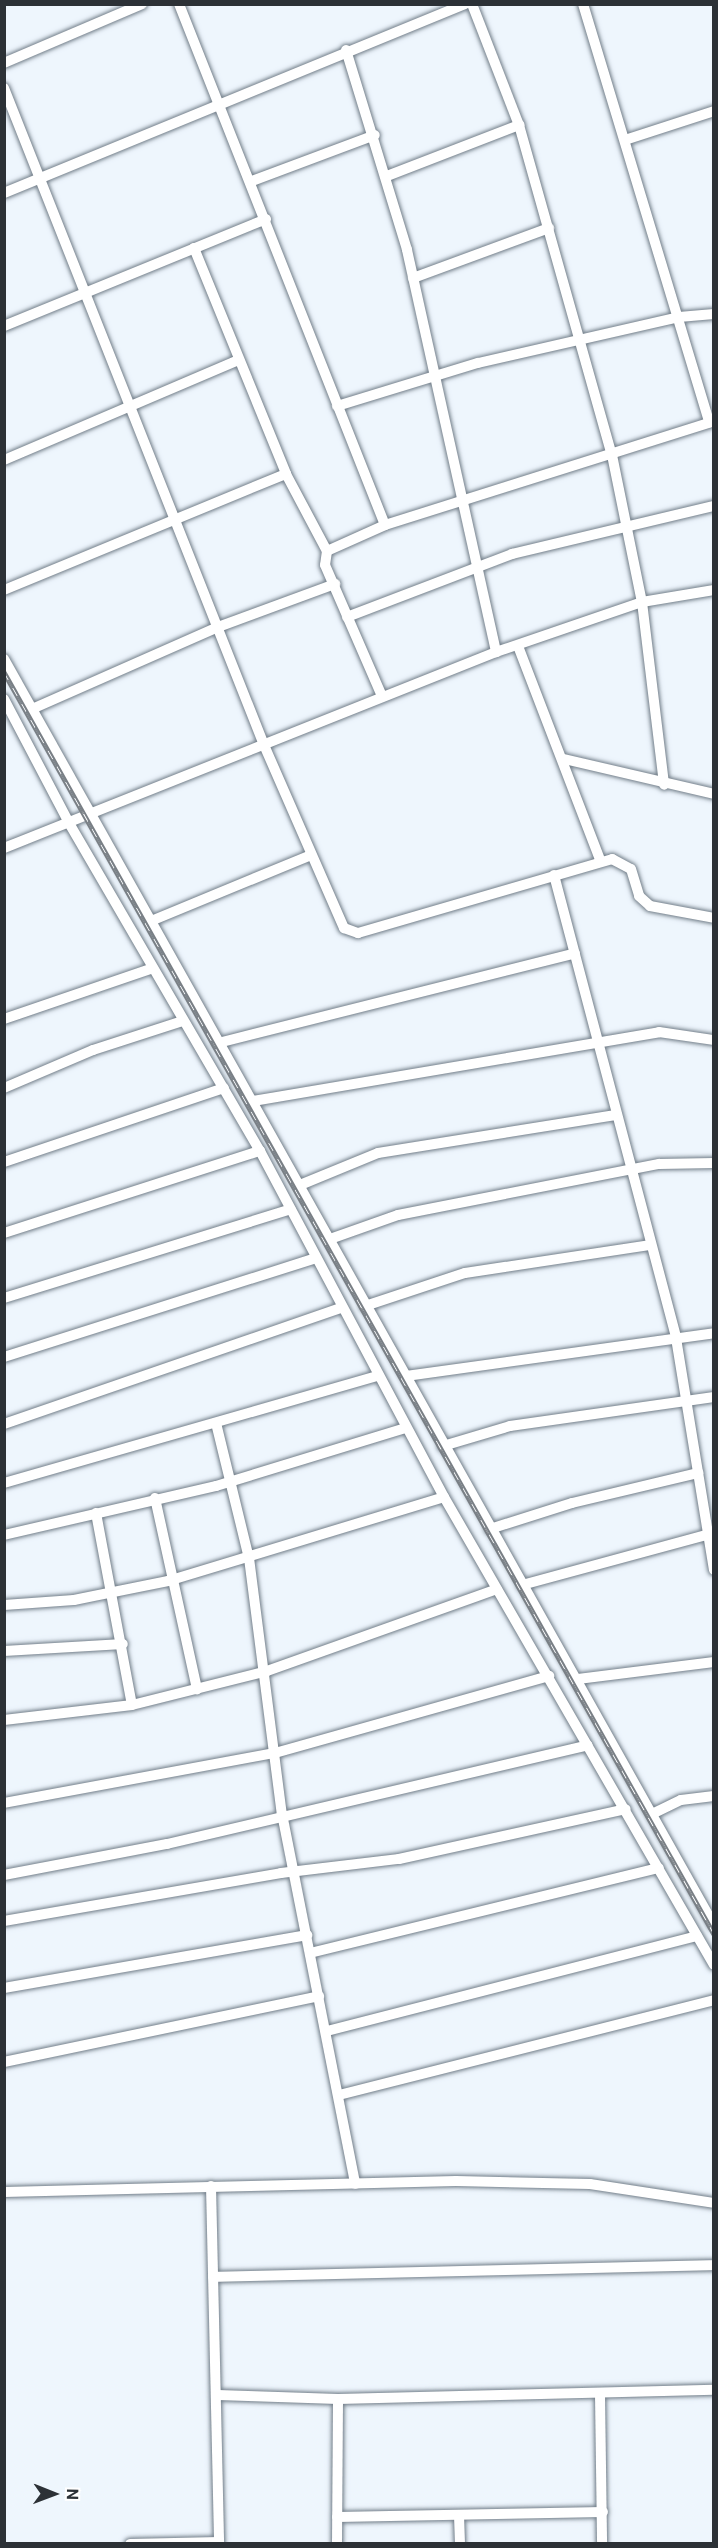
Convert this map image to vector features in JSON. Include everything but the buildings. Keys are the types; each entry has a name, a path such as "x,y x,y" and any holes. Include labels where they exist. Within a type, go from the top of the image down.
{"street":[{"path":"4,63 142,4"},
{"path":"179,4 252,181 337,406 385,525"},
{"path":"4,194 222,108 346,50 465,4"},
{"path":"472,4 519,125 612,454 642,602 664,785"},
{"path":"327,551 385,525 711,422 628,139 583,4"},
{"path":"346,50 375,135 413,278 460,502 496,652"},
{"path":"4,88 264,745 309,856 344,928 358,933 600,860 624,861 639,896 650,906 714,918"},
{"path":"628,139 714,111"},
{"path":"387,176 519,125"},
{"path":"252,181 375,135"},
{"path":"4,326 266,219"},
{"path":"413,278 549,228"},
{"path":"194,248 286,474 327,551 325,564 382,696"},
{"path":"337,406 435,376 580,339 679,317 714,314"},
{"path":"4,460 238,360"},
{"path":"4,590 286,474"},
{"path":"347,617 476,566 627,523 714,506"},
{"path":"32,709 218,627 335,584"},
{"path":"4,848 496,652 642,602 714,590"},
{"path":"518,646 564,759 600,860"},
{"path":"4,659 714,1925"},
{"path":"4,699 9,718 260,1151 341,1308 444,1497 714,1965"},
{"path":"564,759 664,785 714,794"},
{"path":"151,921 309,856"},
{"path":"554,875 598,1041 614,1115 676,1338 698,1473 711,1533 714,1570"},
{"path":"218,1043 575,953"},
{"path":"4,1019 153,968"},
{"path":"4,1088 93,1050 183,1021"},
{"path":"253,1101 659,1032 714,1040"},
{"path":"4,1162 224,1088"},
{"path":"300,1185 378,1153 614,1115"},
{"path":"4,1233 260,1151"},
{"path":"330,1239 398,1215 629,1170 714,1163"},
{"path":"4,1298 291,1209"},
{"path":"365,1306 465,1273 651,1245"},
{"path":"4,1357 316,1258"},
{"path":"4,1424 341,1308"},
{"path":"406,1377 714,1333"},
{"path":"4,1483 378,1376"},
{"path":"444,1446 510,1426 714,1397"},
{"path":"216,1422 234,1480 249,1558 267,1671 282,1814 327,2031 355,2184"},
{"path":"4,1534 234,1480 406,1428"},
{"path":"490,1529 572,1503 698,1473"},
{"path":"4,1605 112,1593 172,1580 444,1497"},
{"path":"154,1498 197,1689"},
{"path":"96,1512 123,1644 132,1705"},
{"path":"522,1585 711,1533"},
{"path":"4,1720 132,1705 267,1671 497,1589"},
{"path":"4,1651 123,1644"},
{"path":"578,1679 714,1662"},
{"path":"4,1803 275,1753 549,1676"},
{"path":"4,1875 167,1844 282,1814 452,1780 588,1745"},
{"path":"652,1814 681,1800 714,1796"},
{"path":"4,1921 295,1872 399,1859 626,1809"},
{"path":"310,1953 659,1868"},
{"path":"4,1988 307,1935"},
{"path":"327,2031 698,1936"},
{"path":"4,2062 319,1996"},
{"path":"339,2095 714,2000"},
{"path":"4,2192 355,2184 590,2184 714,2203"},
{"path":"130,2544 219,2543 219,2395 211,2186"},
{"path":"213,2277 714,2265"},
{"path":"219,2395 338,2400 714,2391"},
{"path":"600,2395 603,2544"},
{"path":"338,2400 338,2544"},
{"path":"337,2517 603,2512"},
{"path":"459,2515 460,2544"}],"railway":[{"path":"4,672 714,1934"}]}
